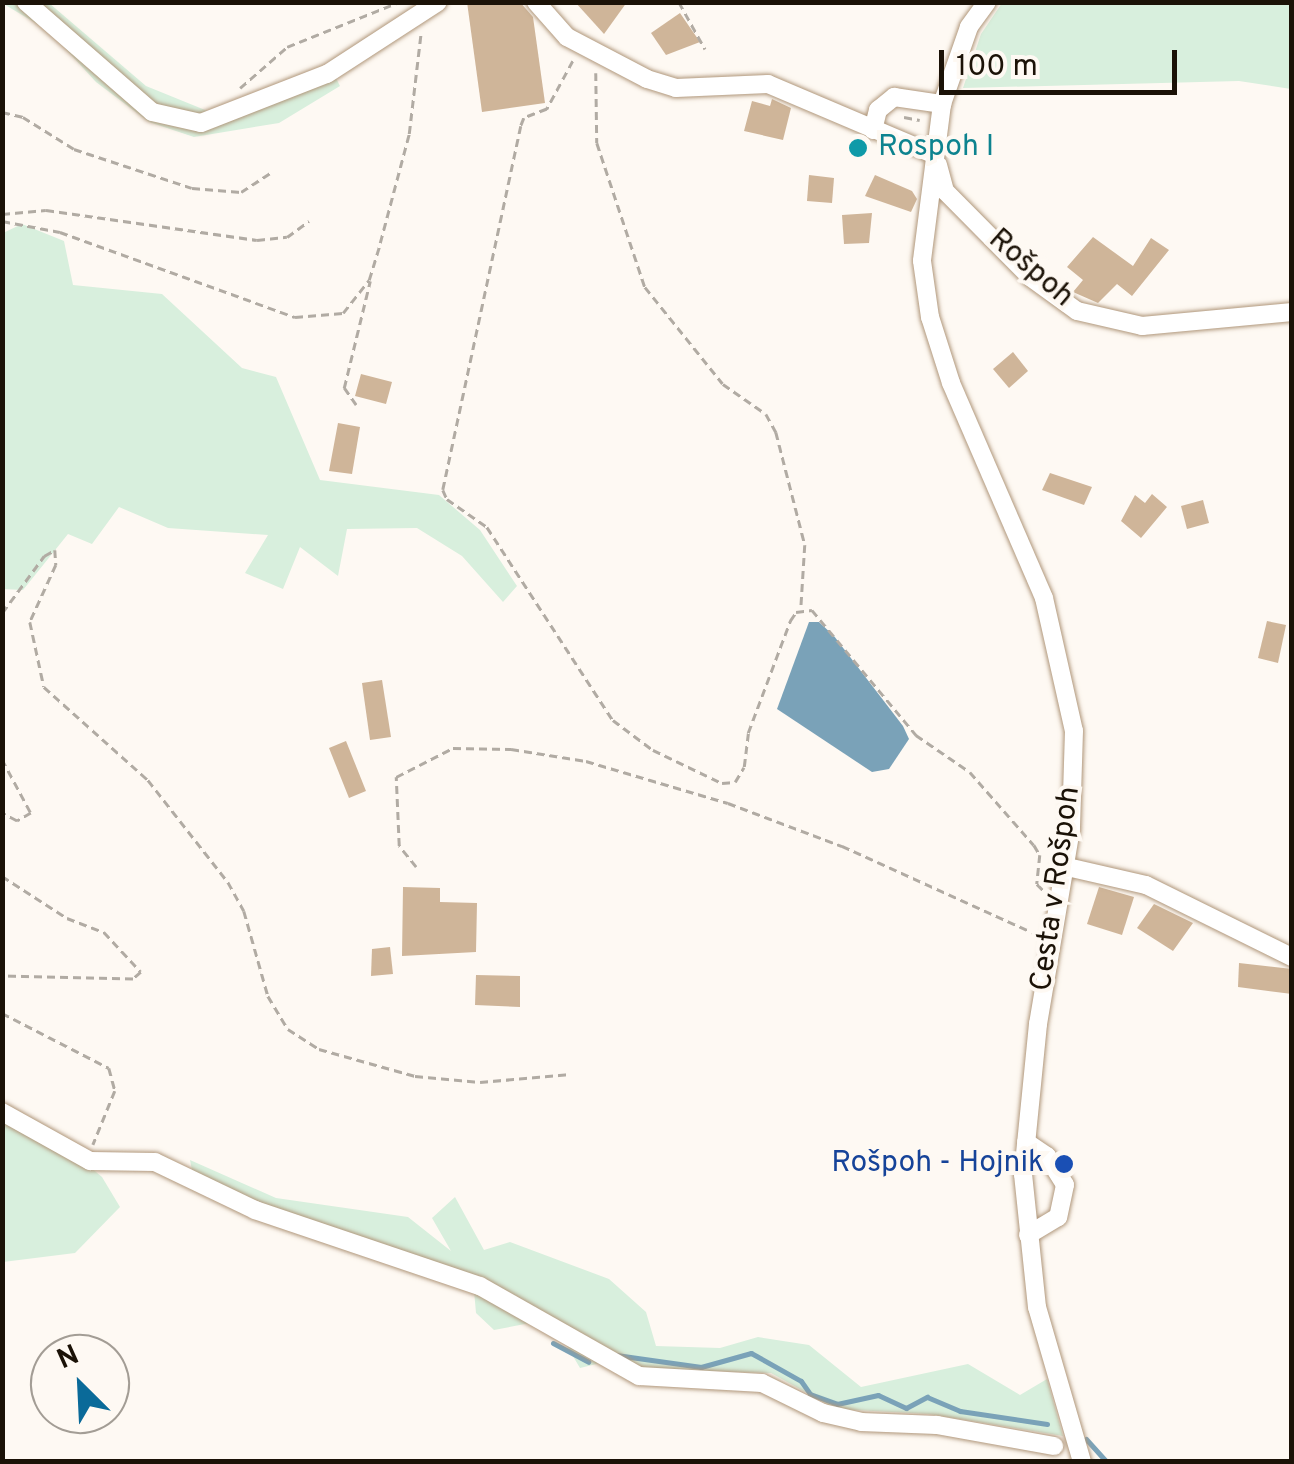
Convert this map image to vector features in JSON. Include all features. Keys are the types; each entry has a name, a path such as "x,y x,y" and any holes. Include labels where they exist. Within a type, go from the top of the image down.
{"street":[{"path":"26,2 152,112 202,123 327,74 438,2"},
{"path":"536,2 580,46 676,88 768,84 935,155"},
{"name":"Cesta v Rošpoh","path":"987,2 968,28 942,104 922,261 930,317 951,384 1044,598 1064,665 1074,746 1060,899 1026,1142 1028,1235 1037,1307 1078,1453"},
{"path":"873,130 878,110 894,98 942,104"},
{"name":"Rošpoh","path":"935,155 945,191 1030,277 1076,311 1142,326 1292,312"},
{"path":"1063,866 1146,885 1292,957"},
{"path":"2,1112 90,1161 155,1162 254,1210 480,1286 639,1376 762,1383 823,1413 861,1422 937,1425 1049,1454 1078,1453"},
{"path":"1026,1142 1047,1156 1065,1185 1058,1217 1028,1235"}],"path":[{"path":"680,2 705,49"},
{"path":"237,91 287,47 397,3"},
{"path":"356,405 344,388 408,134 422,15"},
{"path":"580,46 547,109 524,118 521,126 442,490 487,527 613,720 654,750 722,783 740,776 779,650 800,610 805,545 776,432 766,414 723,384 645,288 597,143 592,108 598,56"},
{"path":"2,112 24,116 74,149 192,188 241,192 272,172"},
{"path":"902,116 940,124"},
{"path":"2,214 46,210 257,240 288,237 309,221"},
{"path":"2,221 60,232 295,318 343,313 370,280"},
{"path":"2,613 44,556 55,550 56,565 30,622 44,687 139,771 228,882 244,911 268,996 288,1029 319,1049 415,1076 480,1082 571,1074"},
{"path":"800,610 824,619 916,736 970,772 1034,845 1041,890 1060,899"},
{"path":"416,867 399,846 396,778 453,748 511,749 586,761 728,804 954,894 1053,942"},
{"path":"2,758 31,813 17,821 2,813"},
{"path":"2,876 67,918 104,932 141,972 133,978 2,976"},
{"path":"2,1013 108,1068 115,1091 90,1161"}],"green space":[{"path":"2,3 49,3 146,86 210,112 334,74 340,86 279,123 194,137 149,122 96,82 49,31"},
{"path":"1002,3 1291,3 1291,89 1239,81 963,88 981,34"},
{"path":"22,224 64,241 73,285 162,294 242,368 276,377 320,480 439,495 480,530 517,586 503,602 462,556 417,528 347,529 338,576 300,547 283,589 245,573 268,535 168,528 119,507 92,544 68,534 23,590 3,589 3,233"},
{"path":"3,1107 45,1129 102,1177 120,1207 75,1253 3,1262"},
{"path":"190,1160 276,1198 408,1217 451,1251 432,1218 455,1197 484,1250 510,1242 609,1279 646,1312 656,1346 720,1348 758,1337 809,1345 861,1387 968,1364 1020,1395 1047,1379 1063,1436 929,1414 836,1409 771,1373 634,1369 617,1359 580,1368 551,1319 494,1330 476,1313 473,1279 286,1216 193,1175"}],"water":[{"path":"809,622 819,622 834,636 903,726 909,739 889,769 872,772 777,709"}],"building":[{"path":"467,2 520,2 533,17 545,103 482,112"},
{"path":"575,2 627,2 604,34"},
{"path":"680,13 700,42 666,55 651,33"},
{"path":"772,99 791,108 783,140 744,131 752,101 770,106"},
{"path":"809,175 834,178 832,203 807,201"},
{"path":"875,175 912,191 917,199 911,212 865,196"},
{"path":"872,213 869,243 844,244 842,215"},
{"path":"1093,237 1133,266 1151,238 1169,250 1132,296 1117,284 1098,303 1073,292 1083,280 1067,267"},
{"path":"1013,352 1028,371 1009,388 993,369"},
{"path":"361,374 392,382 386,404 355,396"},
{"path":"338,423 360,427 352,474 329,471"},
{"path":"1050,473 1092,487 1084,505 1042,490"},
{"path":"1152,494 1167,507 1141,538 1121,521 1135,495 1145,503"},
{"path":"1203,500 1209,523 1187,529 1181,506"},
{"path":"1267,621 1286,625 1278,663 1258,658"},
{"path":"382,680 391,737 370,740 362,683"},
{"path":"346,741 366,791 349,798 329,748"},
{"path":"403,887 440,888 440,902 477,903 476,952 402,956"},
{"path":"1099,887 1134,897 1122,935 1087,924"},
{"path":"1154,904 1193,923 1173,951 1137,928"},
{"path":"390,947 393,974 371,976 372,949"},
{"path":"1239,963 1292,969 1292,994 1238,987"},
{"path":"476,975 520,976 520,1007 475,1005"}],"waterway":[{"path":"553,1343 588,1362"},
{"path":"616,1355 701,1367 751,1353 801,1381 810,1394 837,1404 878,1395 906,1408 927,1397 960,1411 1047,1424"},
{"path":"1086,1439 1107,1462"}],"place":[{"name":"Rospoh I","path":"858,148"},
{"name":"Rošpoh - Hojnik","path":"1064,1164"}]}
